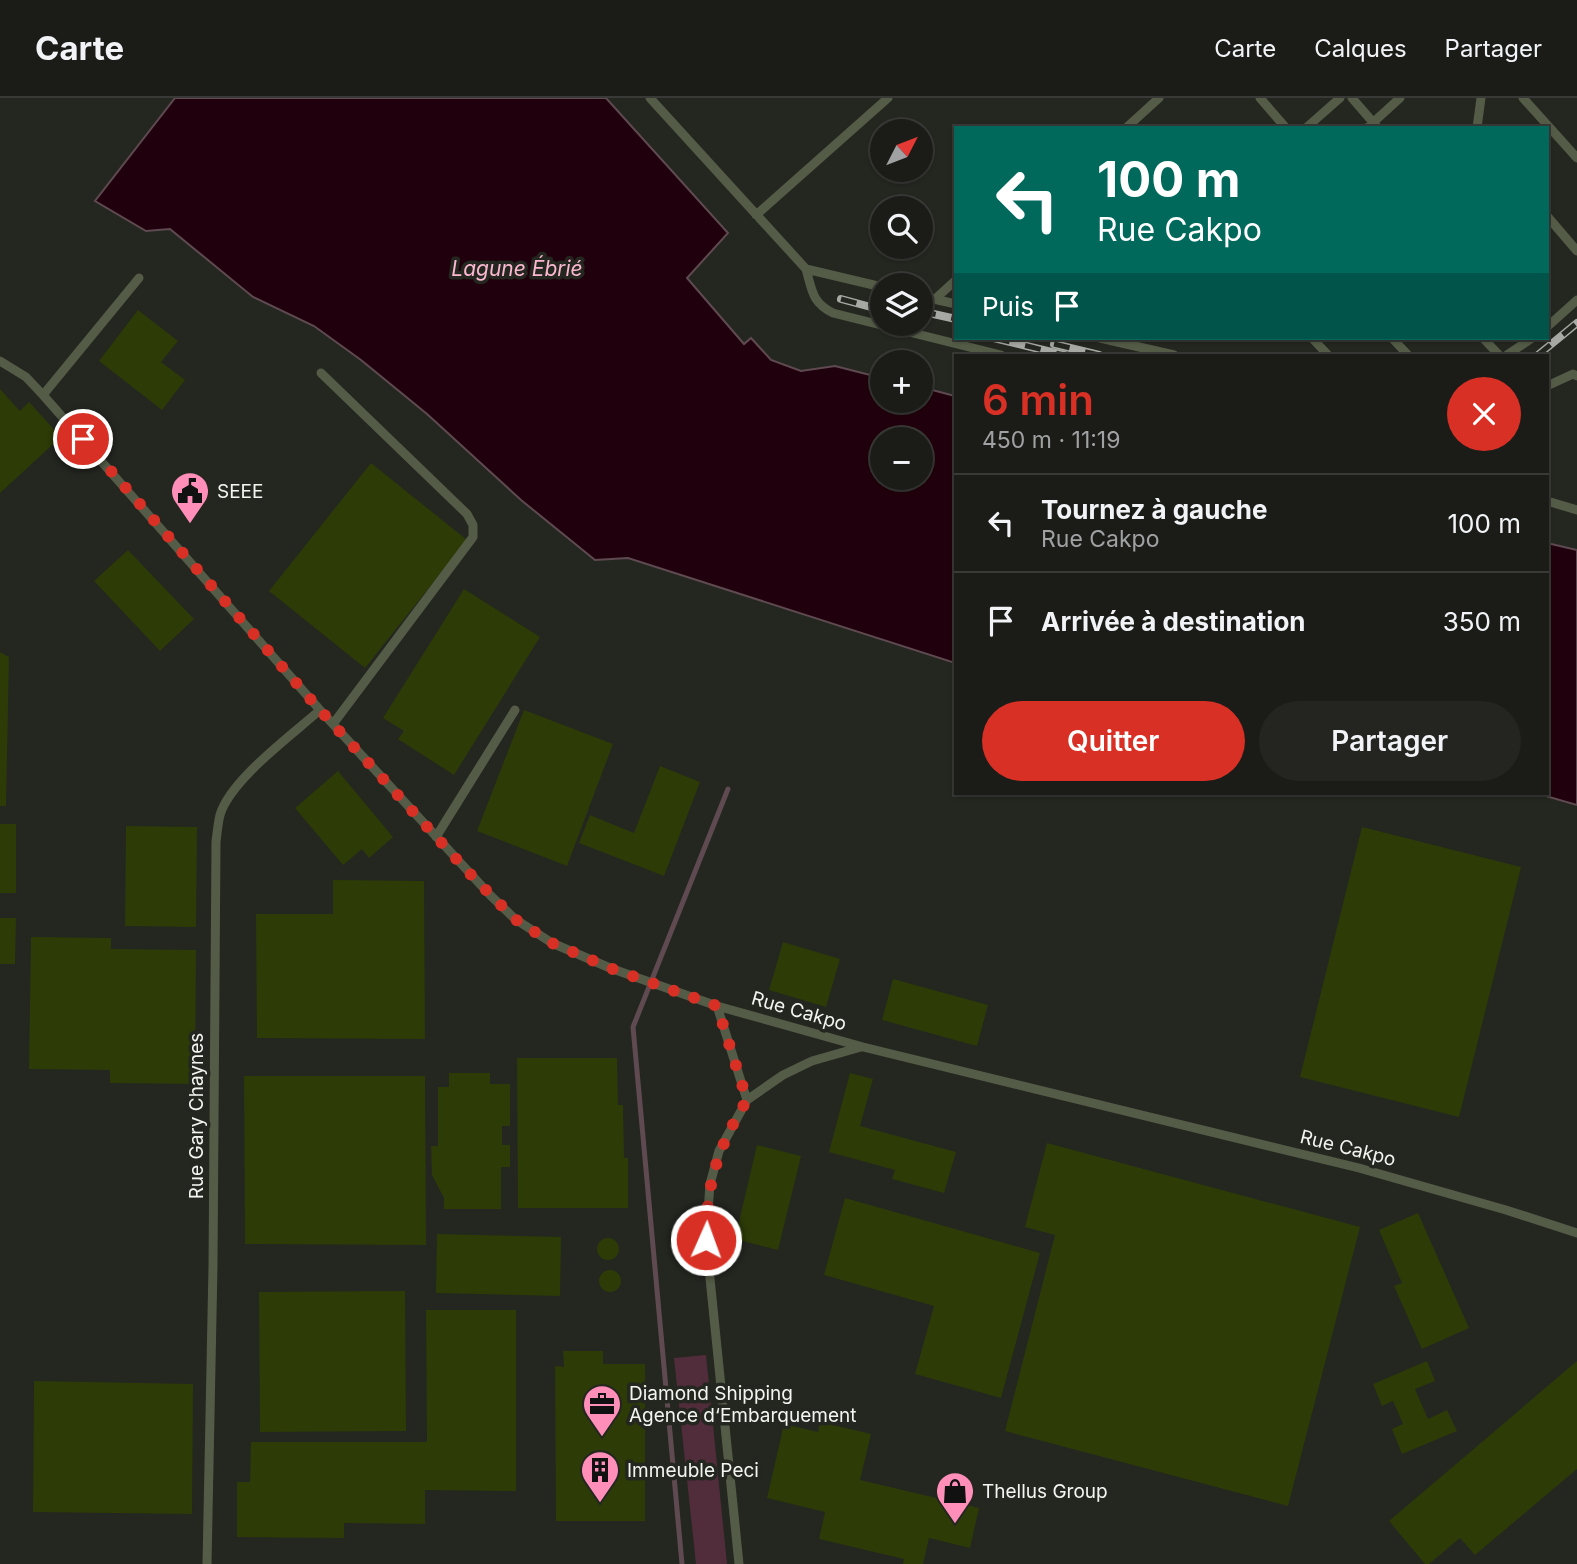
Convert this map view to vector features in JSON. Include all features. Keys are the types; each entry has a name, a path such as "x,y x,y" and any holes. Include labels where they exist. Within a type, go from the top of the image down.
{"lane":[{"path":"650,98 806,269 815,299 821,307 833,313 997,354"},
{"path":"756,215 888,98"},
{"path":"1128,126 1159,98"},
{"path":"1260,98 1284,126"},
{"path":"1308,126 1340,98"},
{"path":"1352,98 1372,126 1400,98"},
{"path":"1476,126 1481,98"},
{"path":"1523,98 1548,126"},
{"path":"1549,127 1577,158"},
{"path":"1549,218 1577,251"},
{"path":"806,269 870,284"},
{"path":"43,395 139,278"},
{"path":"935,299 954,283"},
{"path":"935,299 954,304"},
{"path":"1549,323 1577,300"},
{"path":"1314,340 1327,354"},
{"path":"1394,340 1407,354"},
{"path":"1485,340 1498,354"},
{"path":"1508,354 1529,340"},
{"path":"1128,341 1171,354"},
{"name":"Rue Cakpo","path":"0,361 26,377 43,395 320,710 436,836 515,919 552,943 717,1006 863,1047 1359,1168 1506,1209 1577,1233"},
{"path":"321,373 467,514 473,525 473,537 333,724"},
{"path":"1549,385 1576,374"},
{"path":"1549,502 1577,510"},
{"name":"Rue Gary Chaynes","path":"207,1564 213,1252 216,842 220,814 231,793 249,773 320,710"},
{"path":"436,836 515,710"},
{"path":"717,1006 747,1100"},
{"path":"739,1564 707,1253 706,1214 710,1184 719,1151 747,1100 783,1075 812,1061 863,1047"}],"shaded area":[{"path":"706,1355 727,1564 696,1564 674,1358"}],"water":[{"name":"Lagune Ébrié","path":"175,98 606,98 728,233 687,278 744,344 751,338 771,360 801,371 835,366 870,375 870,413 933,413 933,390 954,396 954,663 628,558 595,560 521,500 427,414 361,360 314,326 253,297 170,229 146,231 95,201"},
{"path":"1549,543 1577,550 1577,805 1542,795 1549,795"}],"building":[{"path":"138,310 178,341 161,362 185,380 162,410 99,361"},
{"path":"0,389 20,411 29,402 61,437 0,493"},
{"path":"371,463 467,540 365,668 269,591"},
{"path":"128,550 194,619 160,651 94,581"},
{"path":"464,589 540,637 454,775 398,739 404,731 383,718"},
{"path":"0,652 9,657 6,806 0,806"},
{"path":"524,710 613,744 567,866 477,831"},
{"path":"660,766 700,782 664,876 579,843 590,815 634,833"},
{"path":"338,771 393,837 369,858 362,849 343,865 295,808"},
{"path":"0,824 16,824 16,893 0,893"},
{"path":"126,826 197,827 196,927 125,926"},
{"path":"1362,827 1521,867 1459,1117 1300,1077"},
{"path":"333,880 424,881 425,1039 257,1038 256,914 333,914"},
{"path":"0,918 16,918 15,964 0,964"},
{"path":"31,937 111,938 111,949 196,950 195,1084 110,1083 110,1070 29,1069"},
{"path":"783,942 840,959 826,1007 769,990"},
{"path":"893,979 988,1005 977,1046 882,1020"},
{"path":"517,1058 617,1058 618,1105 623,1105 624,1158 628,1158 628,1208 518,1208"},
{"path":"449,1073 490,1073 490,1084 510,1084 510,1126 502,1126 502,1145 510,1145 510,1167 501,1167 501,1209 444,1209 444,1198 432,1175 431,1146 438,1146 438,1087 449,1087"},
{"path":"850,1073 873,1079 860,1126 956,1152 944,1193 892,1179 895,1170 829,1152"},
{"path":"244,1076 425,1076 426,1245 245,1244"},
{"path":"1047,1143 1360,1227 1288,1506 1005,1431 1055,1235 1025,1227"},
{"path":"757,1145 801,1156 778,1250 735,1239"},
{"path":"845,1198 1040,1253 1001,1398 915,1374 934,1306 824,1275"},
{"path":"1418,1213 1469,1328 1422,1349 1394,1286 1402,1283 1379,1230"},
{"path":"437,1234 561,1237 560,1296 436,1293"},
{"path":"608,1238 616,1241 619,1249 616,1257 608,1260 600,1257 597,1249 600,1241"},
{"path":"610,1270 618,1273 621,1281 618,1289 610,1292 602,1289 599,1281 602,1273"},
{"path":"405,1291 406,1431 260,1432 259,1292"},
{"path":"426,1310 516,1310 516,1491 425,1490 425,1524 344,1523 344,1538 237,1537 237,1482 250,1482 251,1442 427,1442"},
{"path":"563,1351 603,1351 603,1364 645,1364 645,1521 556,1521 555,1366 564,1367"},
{"path":"1427,1361 1435,1381 1415,1389 1428,1419 1447,1410 1457,1431 1402,1454 1392,1429 1403,1424 1393,1401 1382,1406 1373,1384"},
{"path":"1577,1361 1577,1469 1475,1555 1460,1538 1429,1564 1425,1564 1389,1521"},
{"path":"34,1381 193,1384 192,1514 33,1512"},
{"path":"820,1422 871,1434 860,1480 979,1508 970,1548 929,1538 923,1564 903,1564 904,1559 819,1539 825,1512 767,1498 784,1424 818,1432"}],"waterway":[{"path":"682,1564 633,1027 728,789"}],"railway":[{"path":"841,299 870,307"},
{"path":"933,314 954,319"},
{"path":"1539,354 1577,323"},
{"path":"1002,340 1060,354"},
{"path":"1054,344 1095,354"}],"place":[{"name":"SEEE","path":"190,525"},
{"name":"Diamond Shipping Agence d‘Embarquement","path":"602,1438"},
{"name":"Immeuble Peci","path":"600,1504"},
{"name":"Thellus Group","path":"955,1525"}],"route":[{"path":"83,439 320,710 472,876 515,919 552,943 610,968 717,1006 747,1100 719,1151 710,1184 706,1240"}]}
